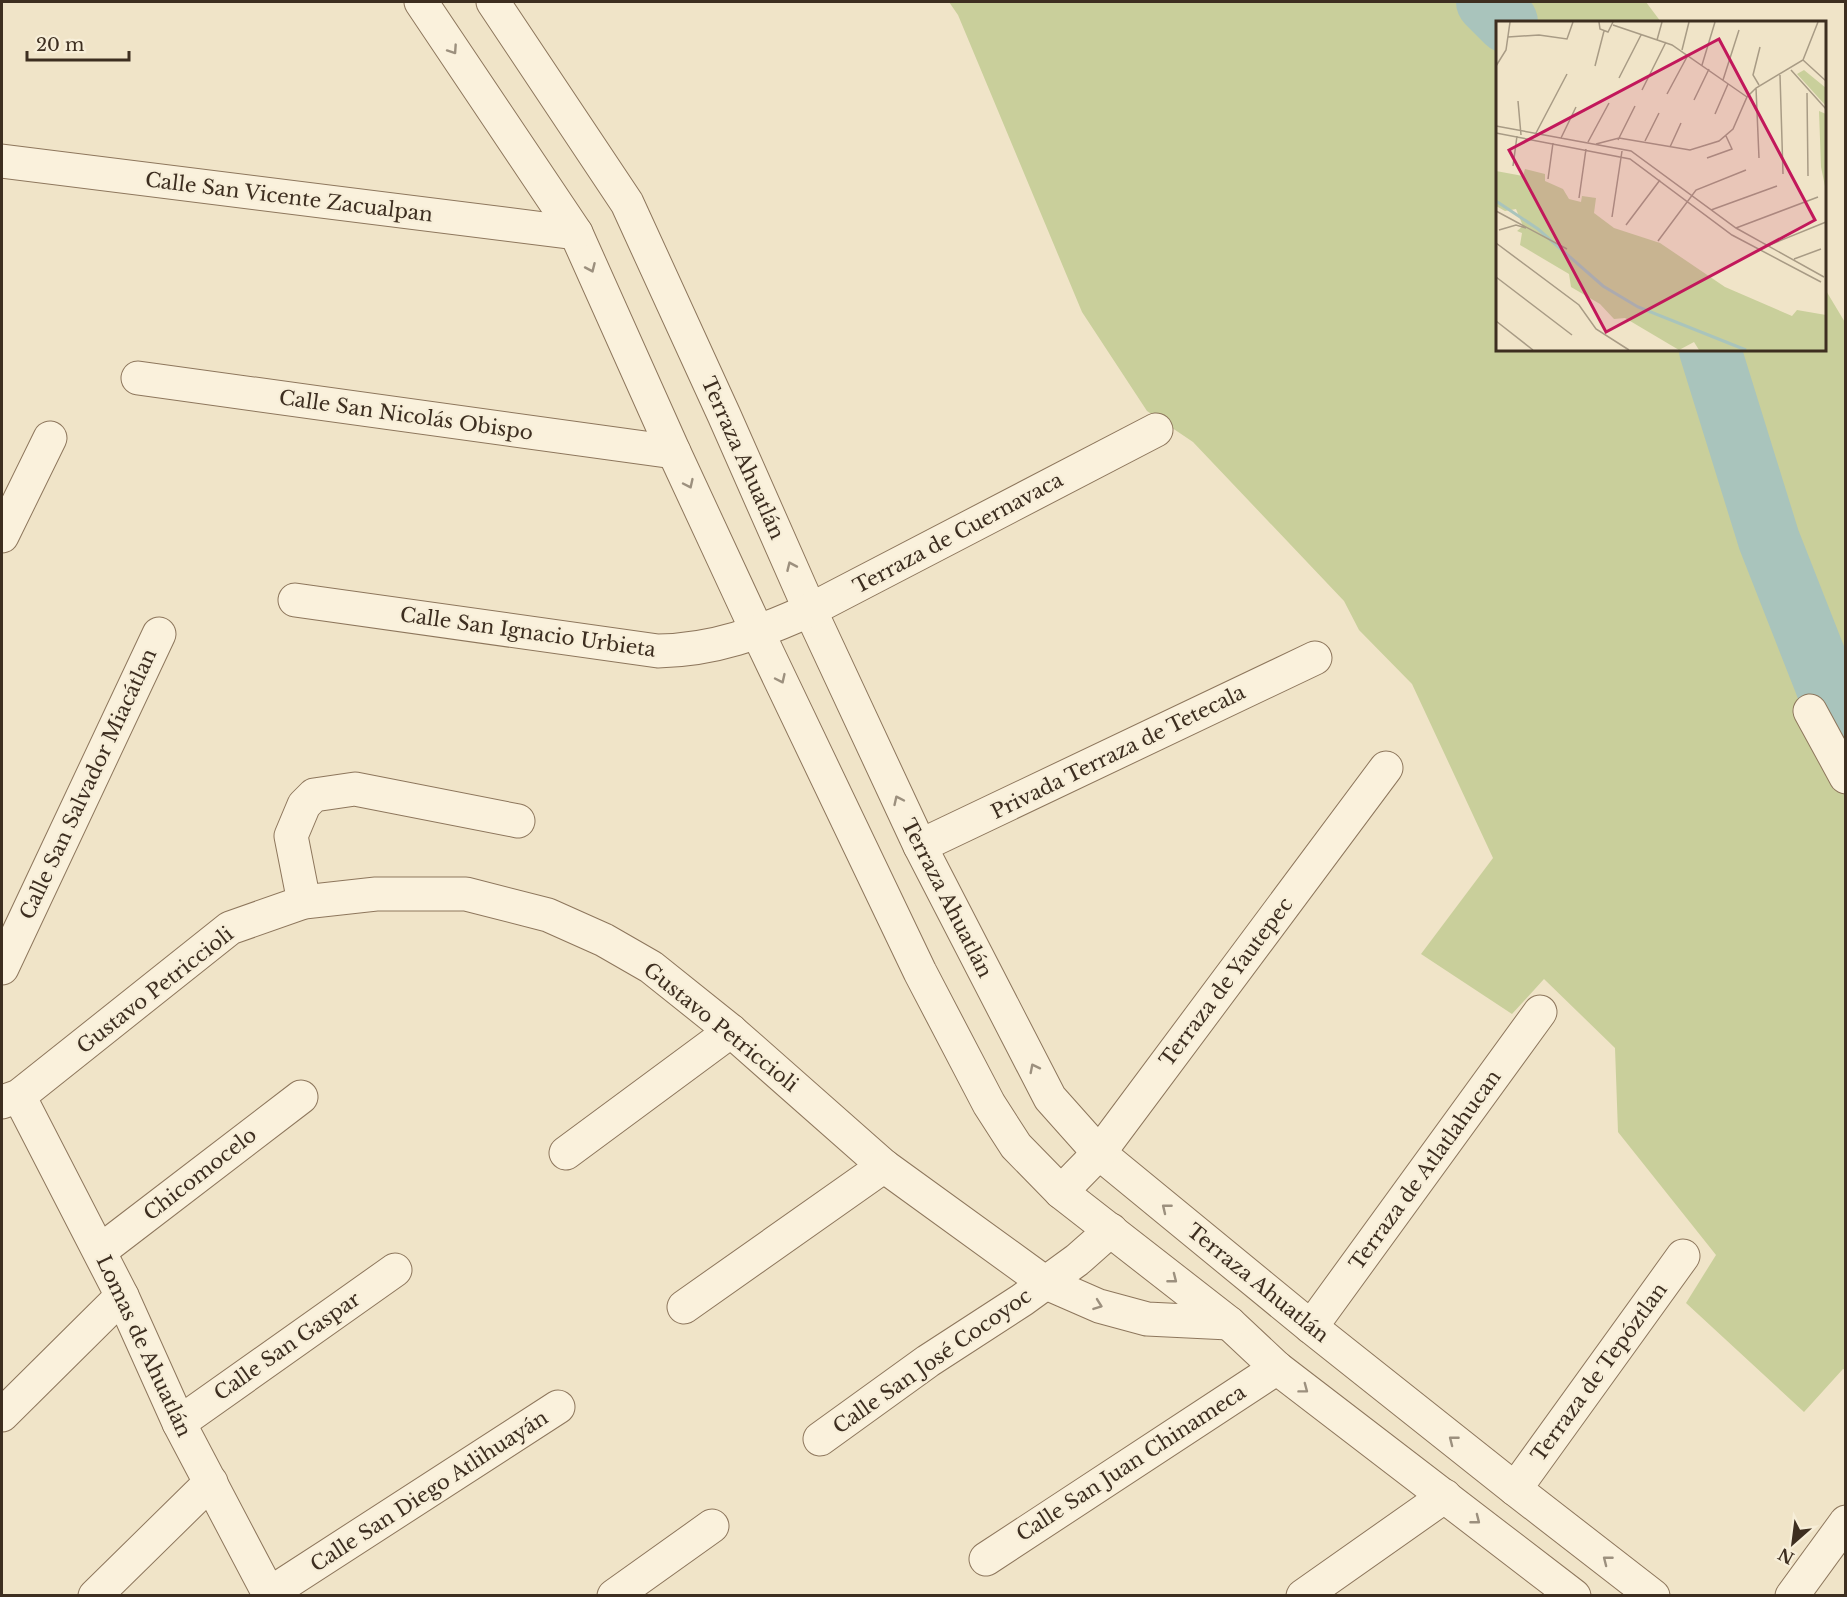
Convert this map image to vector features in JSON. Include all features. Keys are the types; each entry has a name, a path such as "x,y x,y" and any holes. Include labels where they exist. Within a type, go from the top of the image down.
{"street":[{"path":"421,2 576,233 758,633 920,972 989,1104 1016,1146 1061,1192 1229,1323 1277,1368 1574,1596"},
{"name":"Terraza Ahuatlán","path":"494,2 627,203 810,610 920,846 1050,1098 1099,1153 1311,1327 1653,1596"},
{"name":"Calle San Vicente Zacualpan","path":"2,161 576,233"},
{"name":"Calle San Nicolás Obispo","path":"138,378 674,452"},
{"name":"Terraza de Cuernavaca","path":"758,633 810,610 1156,430"},
{"path":"2,536 50,438"},
{"name":"Calle San Ignacio Urbieta","path":"296,600 658,651 682,651 758,633"},
{"name":"Calle San Salvador Miacátlan","path":"2,968 159,634"},
{"name":"Privada Terraza de Tetecala","path":"920,846 1316,657"},
{"path":"1810,711 1845,777"},
{"name":"Terraza de Yautepec","path":"1061,1192 1099,1153 1386,768"},
{"path":"304,902 291,836 304,805 314,795 355,789 518,821"},
{"name":"Gustavo Petriccioli","path":"10,1099 231,928 304,902 376,894 466,894 548,915 604,940 651,967 731,1031 884,1166 1044,1282 1099,1306 1147,1319 1229,1323"},
{"name":"Terraza de Atlatlahucan","path":"1311,1327 1540,1012"},
{"path":"566,1153 731,1031"},
{"name":"Chicomocelo","path":"100,1251 301,1097"},
{"name":"Lomas de Ahuatlán","path":"10,1099 100,1251 123,1296 179,1423 270,1595"},
{"path":"684,1307 884,1166"},
{"path":"1044,1282 1077,1260 1111,1230"},
{"name":"Terraza de Tepóztlan","path":"1515,1489 1683,1256"},
{"name":"Calle San Gaspar","path":"179,1423 395,1270"},
{"name":"Calle San José Cocoyoc","path":"820,1439 928,1361 1022,1300 1044,1282"},
{"path":"2,1415 123,1296"},
{"name":"Calle San Juan Chinameca","path":"986,1559 1277,1368"},
{"name":"Calle San Diego Atlihuayán","path":"270,1595 558,1407"},
{"path":"95,1596 211,1482"},
{"path":"1304,1596 1445,1496"},
{"path":"1792,1596 1845,1522"},
{"path":"614,1596 712,1526"}],"green space":[{"path":"949,2 1646,2 1660,21 1496,21 1496,351 1826,351 1826,291 1846,324 1846,1370 1843,1369 1804,1412 1686,1303 1716,1255 1618,1132 1615,1048 1544,979 1512,1014 1421,954 1493,858 1412,684 1359,630 1344,601 1193,442 1147,411 1082,312 958,15"}],"waterway":[{"path":"1487,2 1506,21"},
{"path":"1710,351 1769,540 1846,736"}]}
